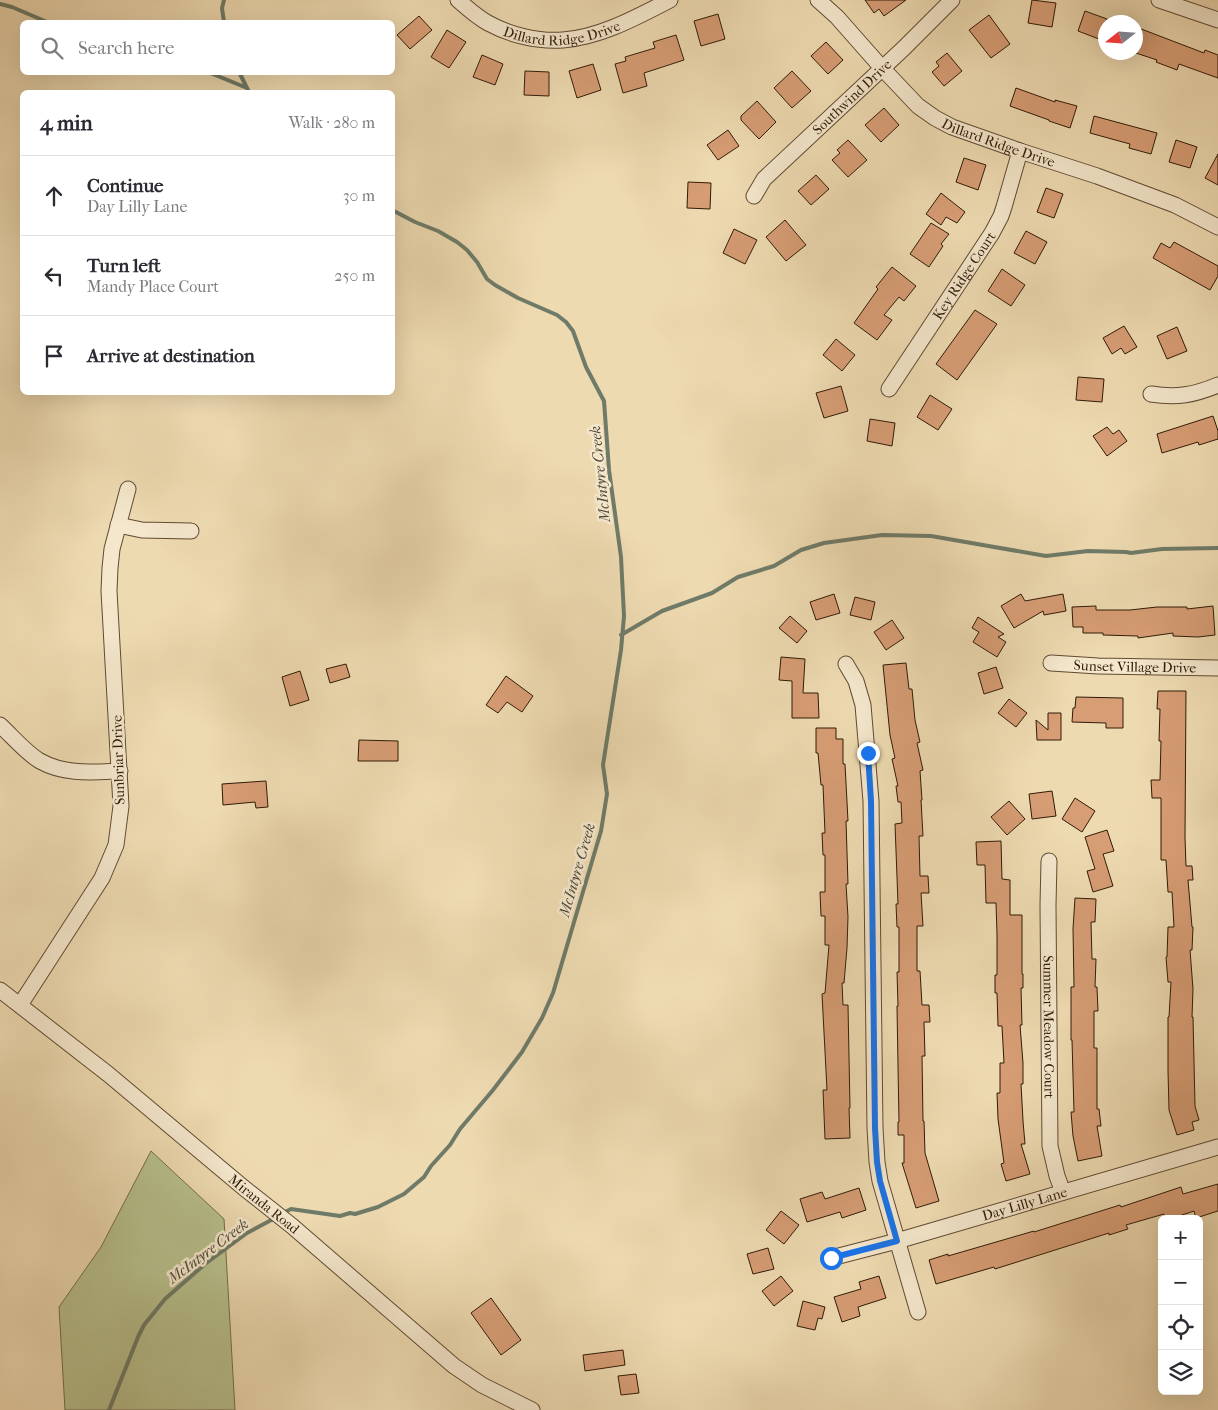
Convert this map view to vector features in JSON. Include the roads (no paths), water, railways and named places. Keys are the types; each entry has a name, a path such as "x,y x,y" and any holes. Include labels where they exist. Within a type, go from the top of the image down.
{"street":[{"name":"Dillard Ridge Drive","path":"458,0 488,23 515,34 538,39 562,40 608,29 670,0"},
{"name":"Dillard Ridge Drive","path":"818,0 837,17 918,106 935,118 952,127 1097,176 1175,206 1218,227"},
{"name":"Southwind Drive","path":"754,196 764,179 904,48 952,0"},
{"path":"1159,0 1218,20"},
{"name":"Key Ridge Court","path":"889,389 992,233 1001,216 1020,151"},
{"path":"1151,394 1170,396 1188,394 1218,385"},
{"name":"Sunbriar Drive","path":"20,1005 102,878 116,845 121,806 109,591 112,549 128,489"},
{"path":"118,525 142,530 191,531"},
{"name":"Sunset Village Drive","path":"1051,663 1098,666 1218,668"},
{"path":"846,664 856,681 863,705 871,801 877,1162 880,1181 918,1312"},
{"path":"0,725 39,760 50,765 64,770 86,773 120,771"},
{"name":"Summer Meadow Court","path":"1048,861 1050,1146 1063,1192"},
{"name":"Miranda Road","path":"0,990 108,1074 292,1226 454,1366 482,1385 532,1410"},
{"name":"Day Lilly Lane","path":"831,1258 1103,1182 1218,1147"}],"waterway":[{"name":"McIntyre Creek","path":"224,0 222,8 224,20"},
{"path":"0,4 42,20"},
{"path":"215,75 247,88"},
{"name":"McIntyre Creek","path":"240,75 248,90"},
{"name":"McIntyre Creek","path":"283,1213 291,1209 340,1216 350,1213 355,1214 378,1207 404,1194 424,1177 431,1166 450,1145 460,1129 493,1090 522,1052 542,1018 553,993 601,831 607,794 603,765 621,650 624,616 621,557 609,470 604,401 586,367 573,331 566,322 557,315 518,298 495,285 487,279 467,250 457,242 438,231 395,212"},
{"path":"621,635 662,611 712,593 738,577 774,566 801,550 824,543 882,535 931,536 1046,556 1088,551 1131,553 1162,549 1218,548"},
{"name":"McIntyre Creek","path":"109,1410 144,1325 165,1299 205,1264 247,1233 275,1218"}]}
